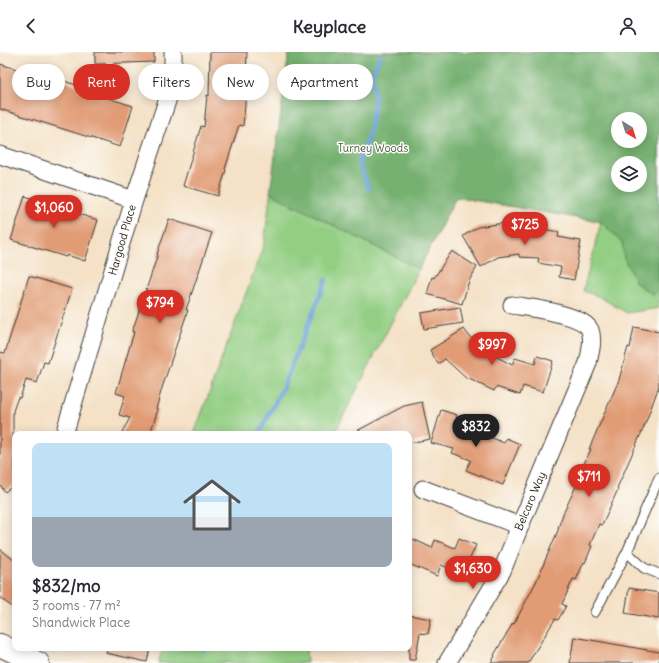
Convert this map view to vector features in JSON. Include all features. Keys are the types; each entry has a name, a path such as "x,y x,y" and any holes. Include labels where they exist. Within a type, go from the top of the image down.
{"street":[{"name":"Hargood Place","path":"66,428 134,200 173,83 173,52"},
{"path":"0,154 134,200"},
{"name":"Belcaro Way","path":"447,663 502,571 588,364 592,344 590,330 583,322 572,317 512,305"},
{"path":"423,490 520,526"},
{"path":"0,645 12,651"},
{"path":"13,651 38,663"}],"lane":[{"path":"595,612 627,552 659,478"},
{"path":"627,552 644,568 659,574"}],"green space":[{"name":"Turney Woods","path":"289,52 659,52 659,308 627,313 598,296 583,291 601,222 456,197 336,431 195,431 264,244 283,100 373,100 373,64 287,64"},
{"name":"Turney Woods","path":"289,52 659,52 659,289 653,295 636,283 624,258 622,242 601,222 456,197 419,269 270,193 283,100 373,100 373,64 287,64"},
{"path":"162,651 306,651 307,663 158,663"}],"building":[{"path":"95,52 154,52 154,62 95,64"},
{"path":"210,52 247,52 247,64 212,64 212,100 245,100 243,126 239,125 218,196 183,186 201,126 204,127 207,95 209,96"},
{"path":"0,64 12,68 12,100 65,100 65,81 73,84 73,100 114,100 133,106 120,147 0,109"},
{"path":"25,196 98,220 85,261 67,255 66,257 11,240"},
{"path":"169,219 212,233 186,310 188,310 162,388 156,409 158,409 151,431 123,431 130,418 119,415 125,396 116,393 134,332 132,332"},
{"path":"510,222 511,225 537,226 537,228 559,232 558,237 581,241 574,280 559,277 561,267 538,263 539,258 519,257 519,254 498,257 481,267 463,236 478,227"},
{"path":"452,251 477,267 469,281 462,304 427,294 432,277 434,278"},
{"path":"29,276 72,289 48,363 44,362 37,383 26,380 20,398 18,397 13,411 12,486 5,492 0,485 0,352 5,353"},
{"path":"460,307 463,323 424,329 421,313"},
{"path":"634,327 659,332 659,386 644,427 617,488 618,489 602,525 599,524 590,545 592,546 585,563 584,562 576,580 573,579 562,604 566,606 558,620 555,619 528,663 491,663 495,656 494,655 513,623 514,624 536,582 559,528 563,514 584,469 582,468 591,449 589,449 619,380 628,347 630,348"},
{"path":"464,329 484,350 512,365 515,358 535,364 537,356 553,361 543,392 523,386 520,395 496,387 494,391 469,379 468,380 445,359 438,364 430,350"},
{"path":"422,402 430,439 412,442 412,431 357,431 404,406"},
{"path":"441,410 457,415 456,418 479,428 478,432 504,443 506,438 520,444 503,485 466,470 471,460 452,453 454,449 431,443"},
{"path":"459,538 476,545 463,574 441,565 437,576 412,565 413,539 432,548 435,540 455,548"},
{"path":"0,549 12,559 12,607 0,598"},
{"path":"629,588 659,593 659,619 625,613"},
{"path":"412,616 431,619 428,634 420,633 415,660 409,660 409,651 412,651"},
{"path":"574,637 659,652 659,663 570,663"},
{"path":"106,651 149,651 147,662 106,653"}],"waterway":[{"path":"369,189 359,163 368,138 375,100 372,75 380,56"},
{"path":"261,431 283,387 326,280"}]}
